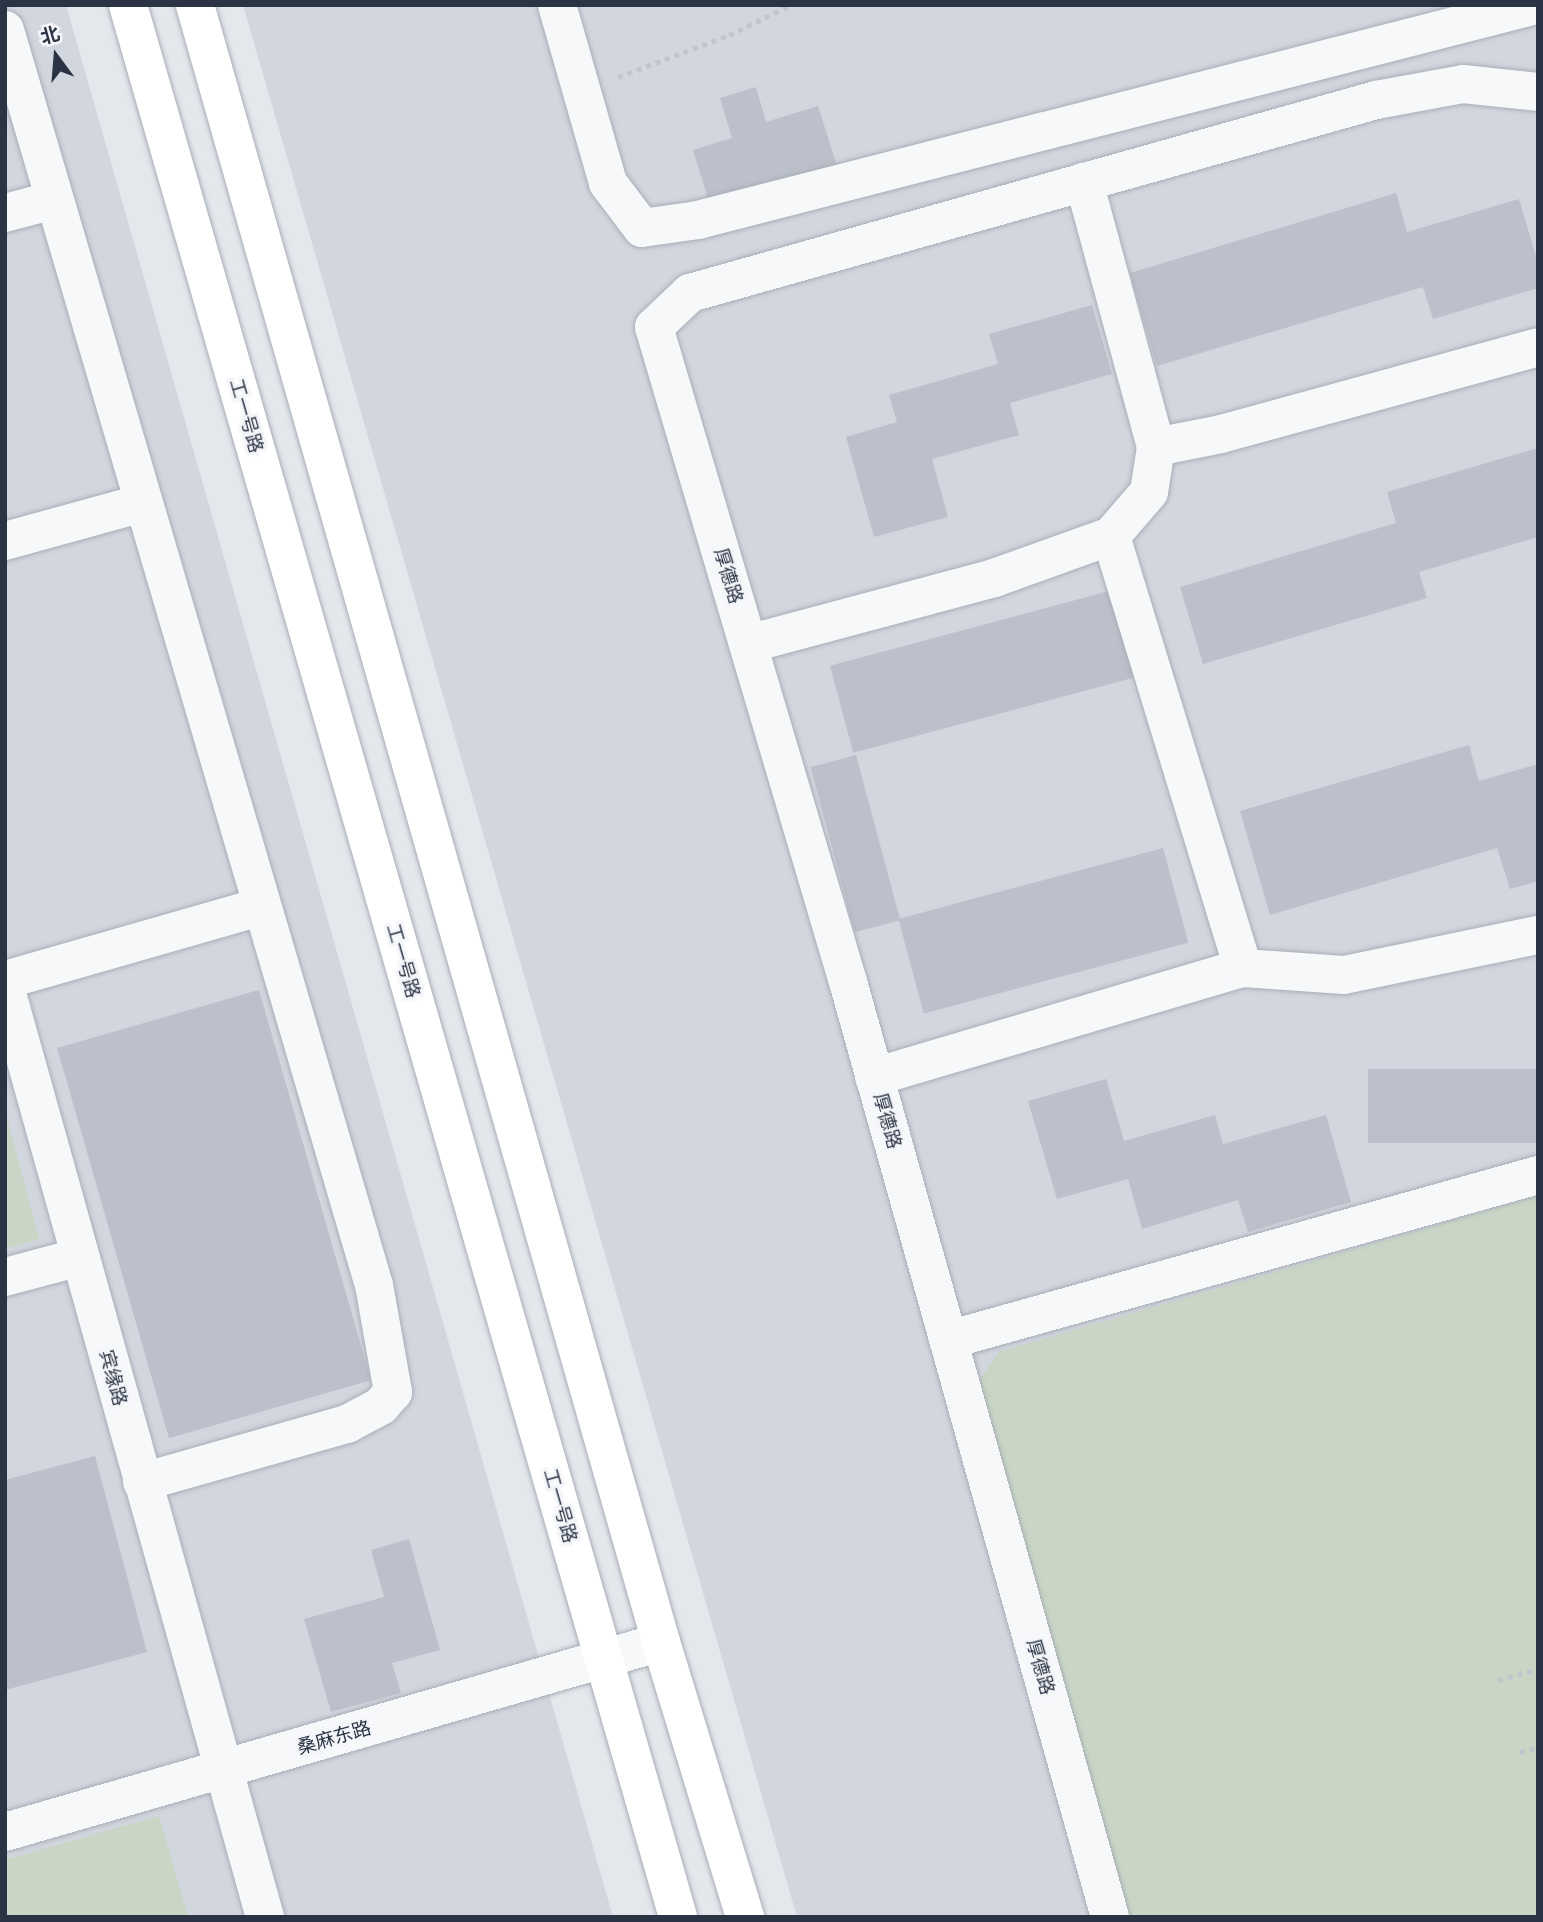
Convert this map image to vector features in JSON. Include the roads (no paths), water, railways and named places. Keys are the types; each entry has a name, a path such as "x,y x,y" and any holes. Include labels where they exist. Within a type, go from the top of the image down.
{"main road":[{"name":"工一号路","path":"128,5 678,1917"},
{"path":"195,5 661,1642 745,1917"}],"street":[{"path":"557,5 608,183 642,228 698,220 1536,5"},
{"path":"5,30 260,907 374,1285 393,1392 381,1406 347,1424 142,1482"},
{"path":"748,644 994,578 1111,536 1149,492 1156,447 1084,182 1376,100 1463,84 1538,92"},
{"name":"厚德路","path":"1084,182 690,293 654,327 874,1077 1110,1917"},
{"path":"5,213 54,200"},
{"path":"1156,447 1220,434 1538,347"},
{"path":"5,541 144,503"},
{"path":"1111,536 1243,968"},
{"path":"5,980 260,907"},
{"path":"874,1077 1243,968 1344,975 1538,935"},
{"name":"宾缘路","path":"5,986 221,1771 265,1917"},
{"path":"948,1340 1538,1175"},
{"path":"5,1278 80,1256"},
{"name":"桑麻东路","path":"5,1832 661,1642"}]}
